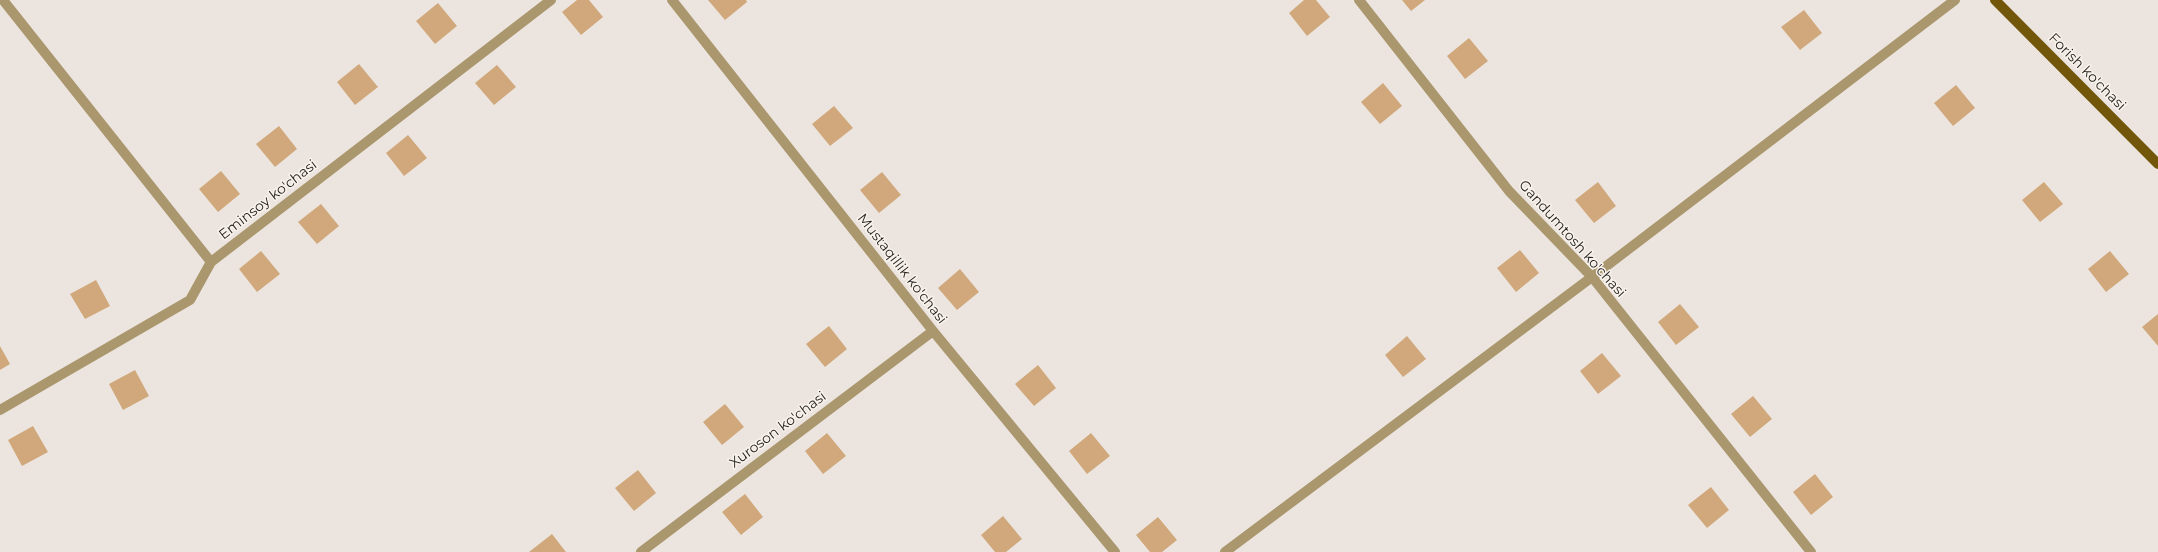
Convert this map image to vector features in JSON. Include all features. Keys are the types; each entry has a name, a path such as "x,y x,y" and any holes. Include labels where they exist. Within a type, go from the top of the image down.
{"main road":[{"name":"Forish ko'chasi","path":"1995,0 2158,164"}],"street":[{"path":"3,0 211,262"},
{"name":"Eminsoy ko'chasi","path":"0,410 190,300 211,262 551,0"},
{"name":"Mustaqillik ko'chasi","path":"672,0 933,331 1115,552"},
{"name":"Gandumtosh ko'chasi","path":"1359,0 1509,191 1592,277 1811,552"},
{"path":"1225,552 1592,277 1955,0"},
{"name":"Xuroson ko'chasi","path":"640,552 933,331"}],"building":[{"path":"577,0 589,0 603,17 581,35 562,12"},
{"path":"708,0 746,0 747,2 725,20"},
{"path":"1304,0 1316,0 1330,17 1307,36 1289,13"},
{"path":"1402,0 1425,0 1411,11"},
{"path":"438,3 457,26 435,44 416,21"},
{"path":"1804,10 1822,33 1800,50 1781,27"},
{"path":"1469,38 1488,61 1465,79 1447,56"},
{"path":"359,64 378,87 355,105 337,82"},
{"path":"497,65 516,87 494,105 475,83"},
{"path":"1383,83 1402,106 1380,124 1361,102"},
{"path":"1956,85 1975,108 1953,126 1934,103"},
{"path":"834,106 853,128 830,146 812,124"},
{"path":"279,126 297,149 275,167 256,144"},
{"path":"408,135 427,158 404,176 386,153"},
{"path":"221,171 240,194 218,212 199,189"},
{"path":"882,172 901,195 879,213 860,190"},
{"path":"1598,182 1616,206 1594,223 1575,200"},
{"path":"2044,182 2063,204 2040,222 2022,200"},
{"path":"321,204 339,226 317,244 298,222"},
{"path":"1520,250 1539,273 1516,292 1497,268"},
{"path":"261,251 280,274 257,292 239,269"},
{"path":"2110,251 2129,274 2106,292 2088,269"},
{"path":"960,269 979,292 957,310 938,288"},
{"path":"96,280 110,306 85,319 70,294"},
{"path":"1680,304 1699,327 1676,345 1658,322"},
{"path":"2158,314 2158,346 2142,327"},
{"path":"829,326 847,349 825,367 806,344"},
{"path":"1407,336 1426,359 1403,377 1385,355"},
{"path":"0,346 10,364 0,370"},
{"path":"1602,353 1621,376 1598,394 1580,371"},
{"path":"1038,365 1056,388 1034,406 1015,384"},
{"path":"135,370 149,396 123,410 109,384"},
{"path":"1753,396 1772,419 1750,437 1731,414"},
{"path":"725,404 744,427 722,445 703,422"},
{"path":"33,426 48,452 22,466 8,440"},
{"path":"827,433 846,456 823,474 805,451"},
{"path":"1091,433 1110,456 1087,474 1069,451"},
{"path":"638,470 656,493 634,511 615,488"},
{"path":"1815,474 1833,497 1811,515 1793,492"},
{"path":"1711,487 1729,510 1707,528 1688,505"},
{"path":"745,494 763,517 741,535 722,512"},
{"path":"1003,516 1022,539 1006,552 995,552 981,535"},
{"path":"1158,517 1177,540 1162,552 1150,552 1136,535"},
{"path":"552,534 566,552 529,552"}]}
